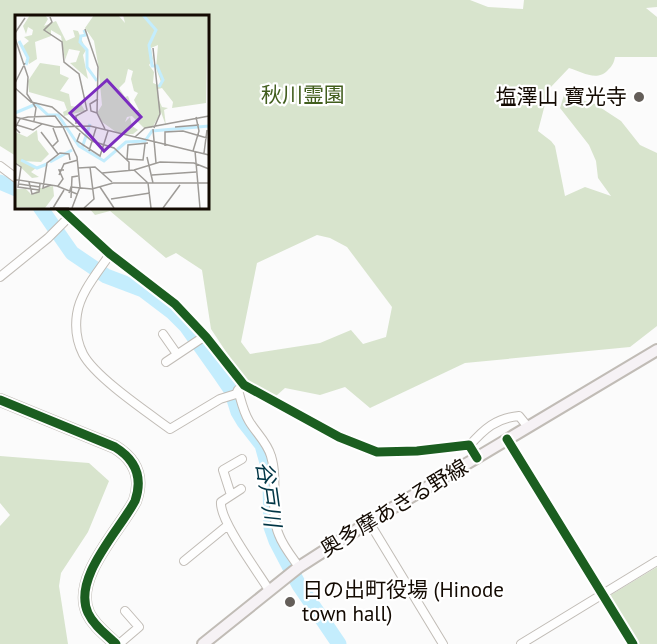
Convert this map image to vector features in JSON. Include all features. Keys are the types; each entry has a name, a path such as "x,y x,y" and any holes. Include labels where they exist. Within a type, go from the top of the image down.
{"main road":[{"name":"奥多摩あきる野線","path":"203,644 299,567 369,522 657,350"},
{"path":"0,400 115,447 126,454 138,471 139,490 135,501 90,571 84,594 88,613 97,626 117,644"}],"street":[{"path":"0,166 15,177"},
{"path":"59,208 110,254 176,304 241,387 339,437 377,452 417,452 470,446 487,428 506,417 519,416 528,427"},
{"path":"0,277 48,238 69,217"},
{"path":"110,254 83,297 77,313 76,334 83,354 93,369 170,429 220,399 236,394 241,387"},
{"path":"163,334 177,354"},
{"path":"166,362 202,338"},
{"path":"241,387 248,420 264,440 271,456 276,492 276,524 279,535 299,567"},
{"path":"507,439 633,644"},
{"path":"470,446 477,458"},
{"path":"231,495 223,470 242,459"},
{"path":"241,489 221,502 220,508 228,525 269,590"},
{"path":"369,522 443,644"},
{"path":"184,561 228,525"},
{"path":"521,644 657,561"},
{"path":"117,644 139,627 125,610"}],"green space":[{"name":"秋川霊園","path":"0,0 470,0 488,7 523,9 524,0 657,0 657,7 646,8 657,17 657,57 615,57 611,67 604,74 594,76 569,68 549,89 538,131 555,146 565,196 585,187 611,196 598,178 596,161 589,145 560,108 564,95 595,104 621,121 640,145 657,153 657,326 630,347 465,363 370,408 345,387 320,395 285,388 276,396 246,382 211,329 202,270 176,253 166,258 110,211 95,215 89,208 208,208 208,15 15,15 15,155 0,146","holes":["317,235 330,238 347,247 392,307 386,337 363,344 351,330 320,343 250,354 241,342 257,263"]},
{"path":"0,456 89,463 109,481 88,532 61,573 59,586 68,644 0,644 0,526 10,515 0,503"},
{"path":"657,567 657,644 638,644 609,596"}],"waterway":[{"name":"谷戸川","path":"0,182 15,189"},
{"name":"谷戸川","path":"41,208 72,253 106,276 143,290 172,312 186,326 231,390 238,412 262,445 270,482 271,527 276,541 299,585 339,644"}],"cycle path":[{"path":"60,208 110,254 175,304 206,337 244,385 339,437 377,452 417,451 469,445 477,458"},
{"path":"0,400 115,447 128,458 136,470 138,485 135,501 100,555 86,585 85,599 88,613 97,626 116,644"},
{"path":"507,439 633,644"}],"place":[{"name":"塩澤山 寶光寺","path":"639,97"},
{"name":"日の出町役場 (Hinode town hall)","path":"290,602"}]}
